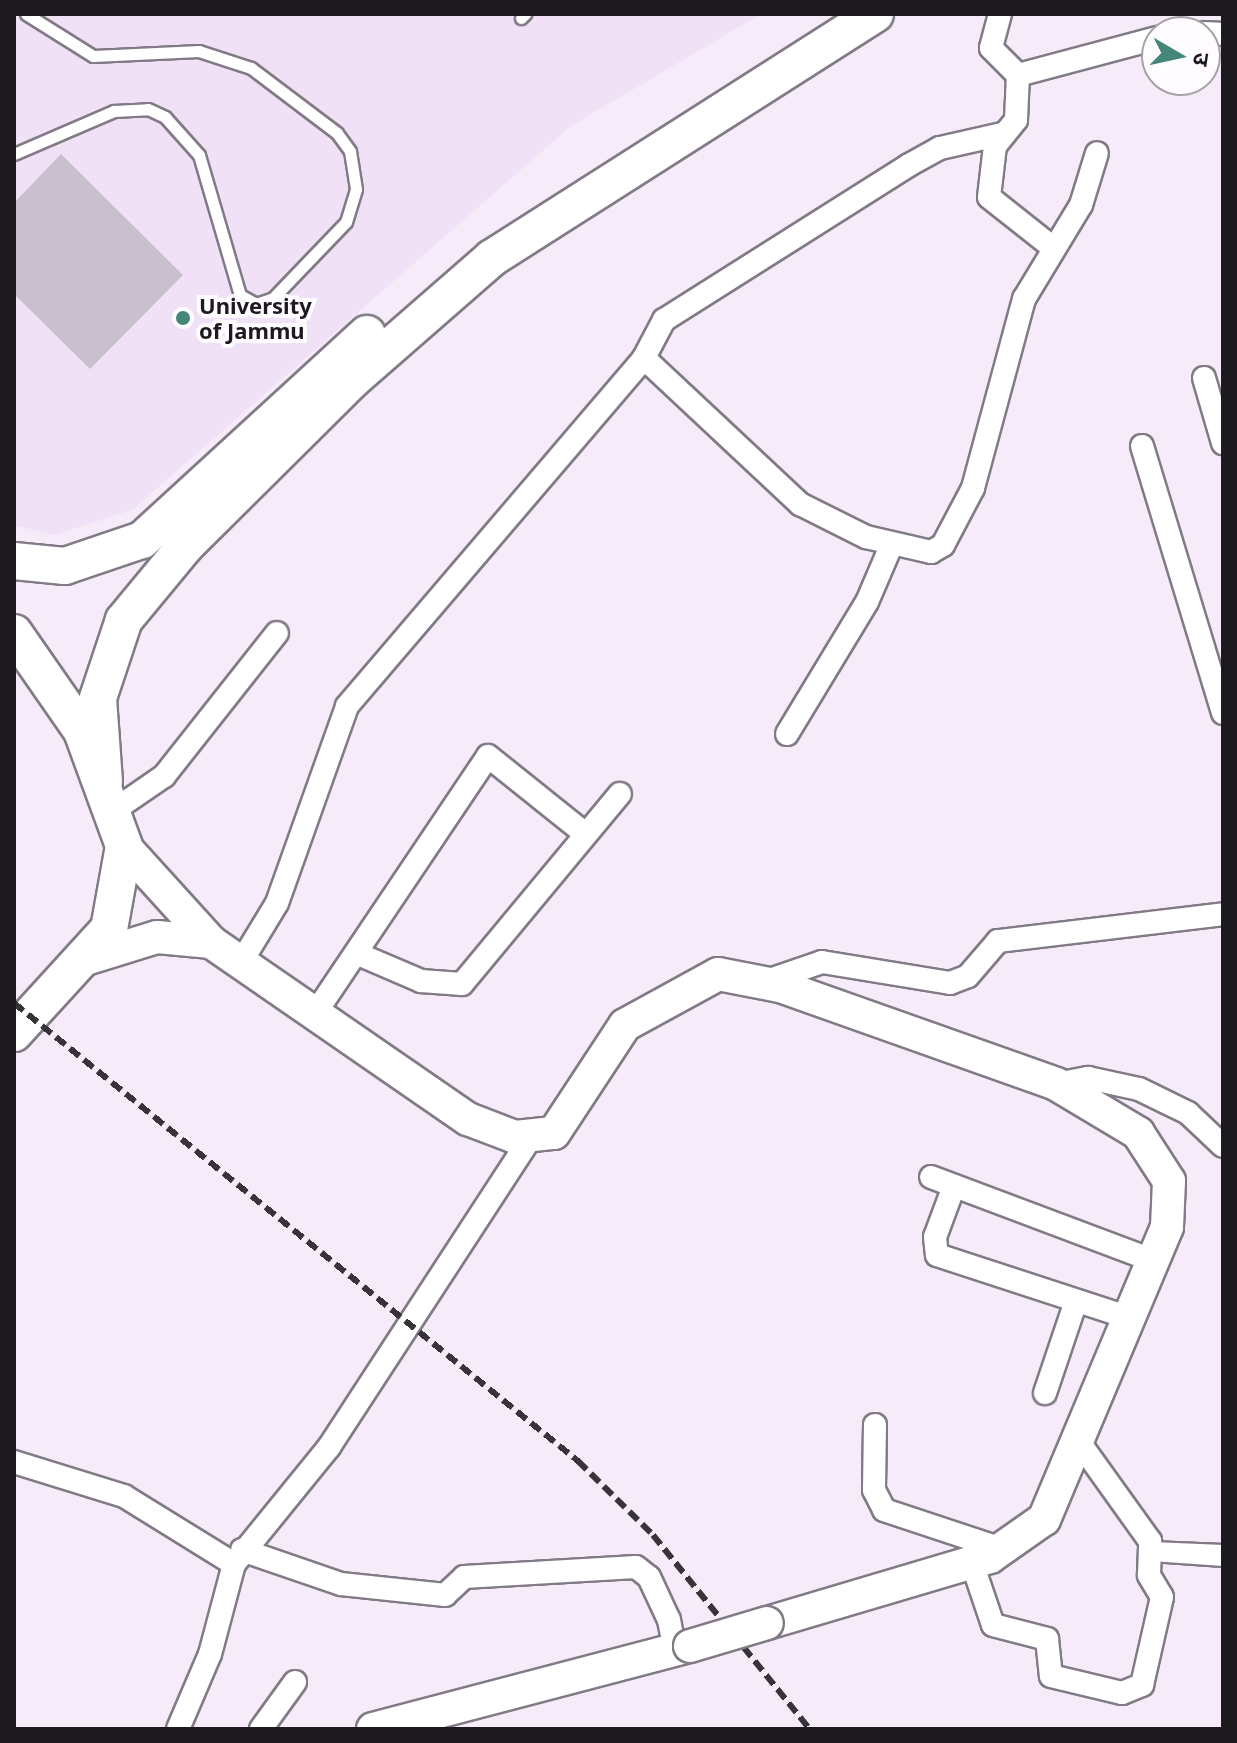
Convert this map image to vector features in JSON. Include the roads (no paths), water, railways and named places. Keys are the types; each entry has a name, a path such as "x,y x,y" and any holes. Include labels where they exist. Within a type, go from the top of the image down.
{"main road":[{"path":"14,561 65,566 142,540 470,247 832,14"},
{"path":"108,796 98,698 124,620 263,468 492,258 875,14"},
{"path":"14,633 65,702 108,796 124,846 119,900 89,958 14,1033"},
{"path":"124,846 211,942 243,959 460,1113 530,1139 545,1139 563,1124 593,1065 641,1012 699,978 764,982 1056,1084 1117,1114 1159,1159 1171,1200 1155,1261 1051,1508 1002,1549 972,1563 683,1649 373,1729"},
{"path":"89,958 157,937 211,942"}],"street":[{"path":"1000,14 991,48 1018,93"},
{"path":"1052,247 991,204 992,158 1018,93 1141,44"},
{"path":"243,959 277,903 347,706 644,358 677,308 940,148 1002,134"},
{"path":"644,358 800,504 891,546 937,549 961,513 983,460 1024,299 1052,247 1081,205 1097,153"},
{"path":"1204,378 1223,443"},
{"path":"1142,446 1223,713"},
{"path":"787,734 867,602 891,546"},
{"path":"108,796 164,776 277,633"},
{"path":"316,1012 358,954 488,756 583,832"},
{"path":"358,954 421,981 462,984 583,832 620,794"},
{"path":"764,982 822,962 950,983 998,941 1223,914"},
{"path":"1056,1084 1088,1078 1139,1089 1188,1113 1223,1146"},
{"path":"178,1729 210,1654 238,1557 329,1447 530,1139"},
{"path":"931,1177 1155,1261"},
{"path":"954,1186 935,1237 937,1255 1130,1318"},
{"path":"1045,1393 1076,1301"},
{"path":"875,1425 874,1490 884,1510 1002,1549"},
{"path":"972,1563 993,1625 1047,1639 1051,1676 1122,1693 1150,1673 1162,1597 1149,1575 1151,1551 1079,1442"},
{"path":"14,1462 124,1496 238,1557 341,1584 450,1596 464,1577 636,1567 683,1649"},
{"path":"261,1729 295,1682"}],"lane":[{"path":"14,154 114,111 148,109 199,155 226,256 244,300 273,298 346,222 357,177 337,133 237,62 199,51 93,56 26,14"},
{"path":"1151,1551 1223,1550"},
{"path":"1151,1551 1223,1560"}],"railway":[{"path":"14,1003 578,1461 653,1535 808,1727"}],"place":[{"name":"University of Jammu","path":"183,318"}]}
